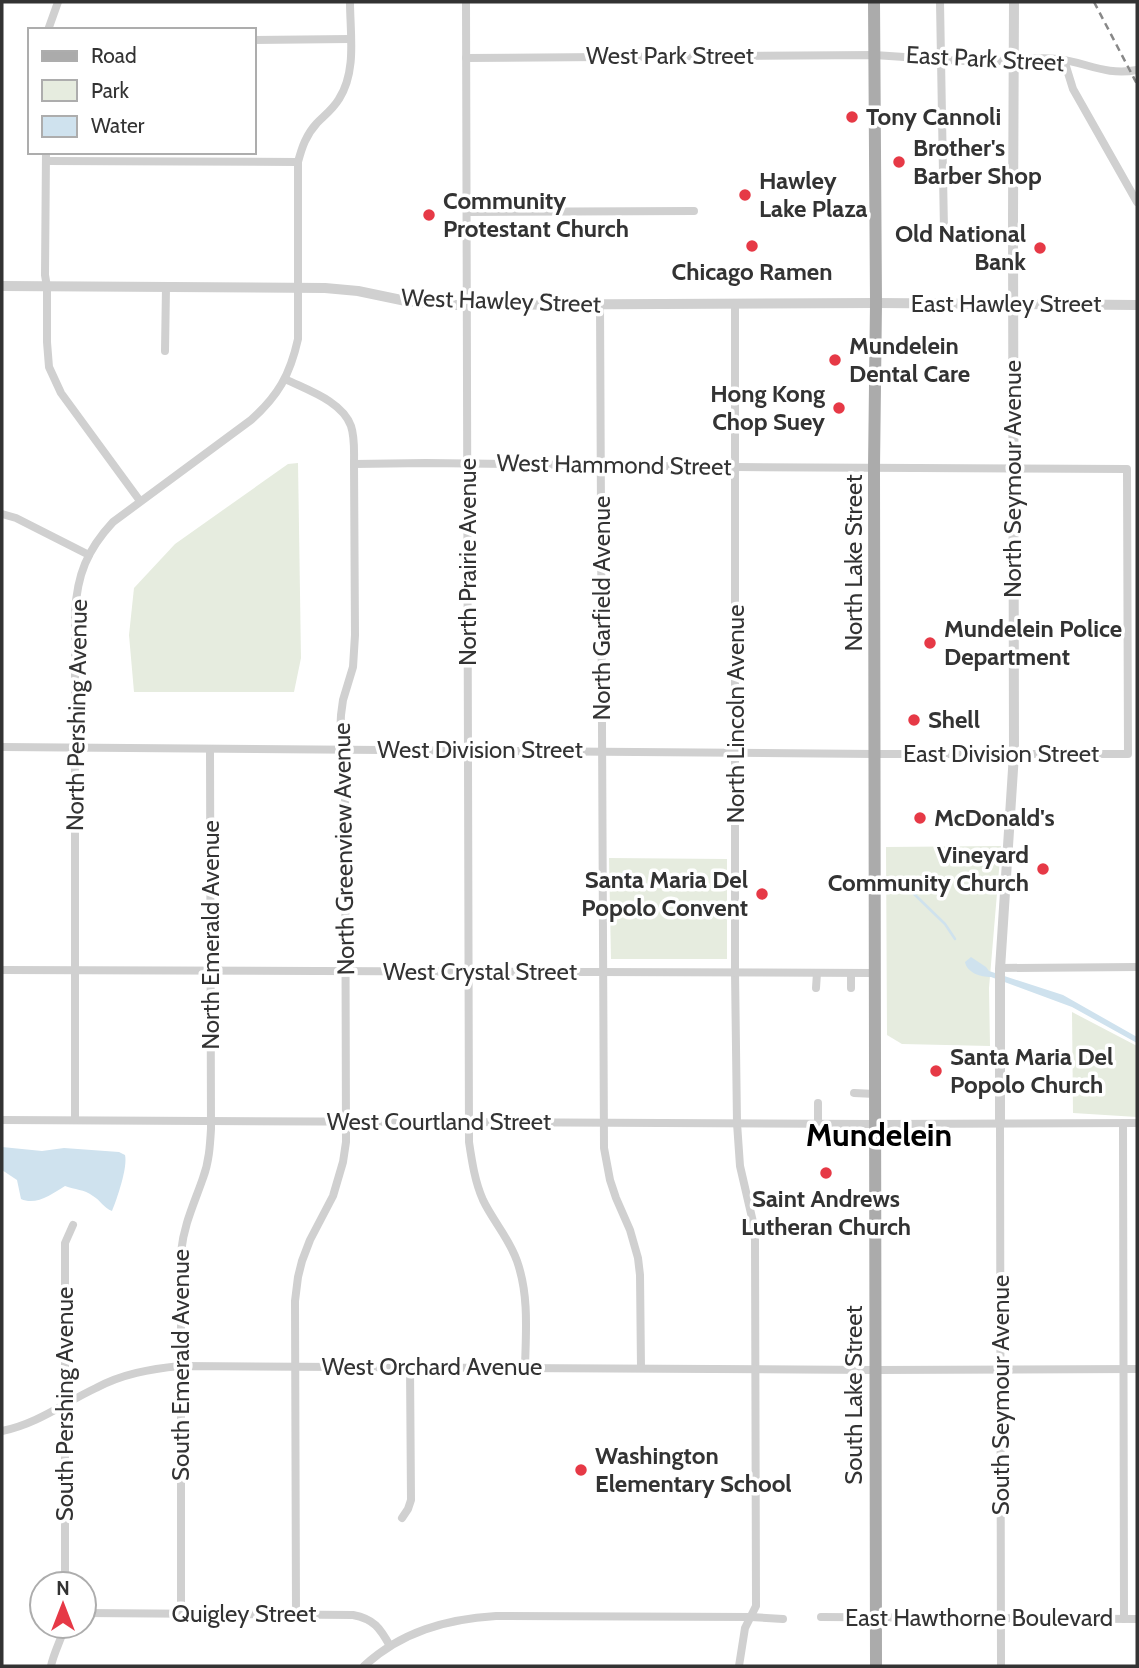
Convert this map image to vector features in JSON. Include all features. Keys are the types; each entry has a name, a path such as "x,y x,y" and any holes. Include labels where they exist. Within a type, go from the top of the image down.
{"main road":[{"name":"North Lake Street","path":"874,2 876,1124"},
{"name":"South Lake Street","path":"876,1124 876,1666"}],"street":[{"path":"49,28 58,2"},
{"path":"298,162 46,156 45,275 50,367 61,393 140,501 251,421 276,395 293,362 298,339 298,162 307,135 329,113 344,90 349,73 350,2"},
{"name":"North Prairie Avenue","path":"466,2 469,1122 471,1158 479,1187 484,1201 509,1242 522,1274 526,1308 525,1367"},
{"path":"940,2 944,231"},
{"name":"North Seymour Avenue","path":"1000,1124 1000,968 1014,754 1014,2"},
{"path":"256,40 350,38"},
{"name":"West Park Street","path":"466,58 874,55"},
{"name":"East Park Street","path":"874,55 980,62 1030,58 1064,60 1099,70 1137,70"},
{"path":"1064,60 1073,89 1137,202"},
{"path":"467,212 694,211"},
{"name":"West Hawley Street","path":"2,286 299,287 345,289 406,302 467,305 876,303"},
{"path":"165,351 166,287"},
{"name":"East Hawley Street","path":"876,303 1137,305"},
{"name":"North Garfield Avenue","path":"600,304 603,1123 610,1180 638,1258 641,1367"},
{"name":"North Lincoln Avenue","path":"735,304 737,1123 740,1166 755,1240 756,1368 756,1606 745,1628 739,1666"},
{"name":"North Greenview Avenue","path":"285,379 332,403 344,414 351,425 354,464 355,635 353,667 343,700 340,737 345,758 346,1142 333,1196 302,1261 295,1301 296,1614"},
{"name":"West Hammond Street","path":"354,464 1127,469 1128,754"},
{"name":"North Pershing Avenue","path":"75,1120 76,594 83,566 100,536 140,501"},
{"path":"2,514 16,518 89,555"},
{"name":"West Division Street","path":"2,747 875,754"},
{"name":"North Emerald Avenue","path":"210,749 211,1121"},
{"name":"East Division Street","path":"875,754 1128,754"},
{"path":"1000,968 1137,967"},
{"name":"West Crystal Street","path":"2,970 875,973"},
{"path":"816,988 817,973"},
{"path":"851,973 851,988"},
{"path":"854,1093 876,1094"},
{"path":"818,1103 818,1124"},
{"name":"West Courtland Street","path":"2,1120 1137,1124"},
{"name":"South Emerald Avenue","path":"181,1614 181,1252 182,1239 210,1154 211,1121"},
{"name":"South Seymour Avenue","path":"1000,1124 1001,1666"},
{"path":"1123,1124 1124,1619"},
{"name":"South Pershing Avenue","path":"65,1570 65,1243 73,1225"},
{"name":"West Orchard Avenue","path":"2,1431 48,1415 97,1387 127,1375 180,1366 875,1370 1137,1368"},
{"path":"402,1518 411,1500 410,1367"},
{"name":"Quigley Street","path":"98,1613 353,1615 365,1617 376,1625 390,1646"},
{"path":"365,1666 390,1646 419,1631 444,1622 471,1617 783,1619"},
{"name":"East Hawthorne Boulevard","path":"821,1617 1137,1619"},
{"path":"51,1666 60,1640"}],"green space":[{"path":"298,463 301,658 294,692 134,692 129,635 134,588 175,544 288,464"},
{"path":"1001,846 989,988 990,1046 902,1044 887,1035 886,847"},
{"path":"609,858 727,859 727,959 611,959"},
{"path":"1072,1012 1137,1046 1137,1117 1073,1113"}],"water":[{"path":"971,957 989,971 1063,995 1137,1037 1137,1043 1072,1007 991,977 975,974 968,969 965,962"},
{"path":"2,1147 42,1151 64,1148 119,1152 125,1155 124,1175 112,1211 90,1194 65,1186 38,1200 21,1199 17,1180 2,1170"}],"waterway":[{"path":"912,892 945,924 955,939"}],"railway":[{"path":"1094,2 1137,84"}],"place":[{"name":"Tony Cannoli","path":"852,117"},
{"name":"Brother's Barber Shop","path":"899,162"},
{"name":"Hawley Lake Plaza","path":"745,195"},
{"name":"Community Protestant Church","path":"429,215"},
{"name":"Chicago Ramen","path":"752,246"},
{"name":"Old National Bank","path":"1040,248"},
{"name":"Mundelein Dental Care","path":"835,360"},
{"name":"Hong Kong Chop Suey","path":"839,408"},
{"name":"Mundelein Police Department","path":"930,643"},
{"name":"Shell","path":"914,720"},
{"name":"McDonald's","path":"920,818"},
{"name":"Vineyard Community Church","path":"1043,869"},
{"name":"Santa Maria Del Popolo Convent","path":"762,894"},
{"name":"Santa Maria Del Popolo Church","path":"936,1071"},
{"name":"Saint Andrews Lutheran Church","path":"826,1173"},
{"name":"Washington Elementary School","path":"581,1470"}],"district":[{"name":"Mundelein","path":"879,1135"}]}
